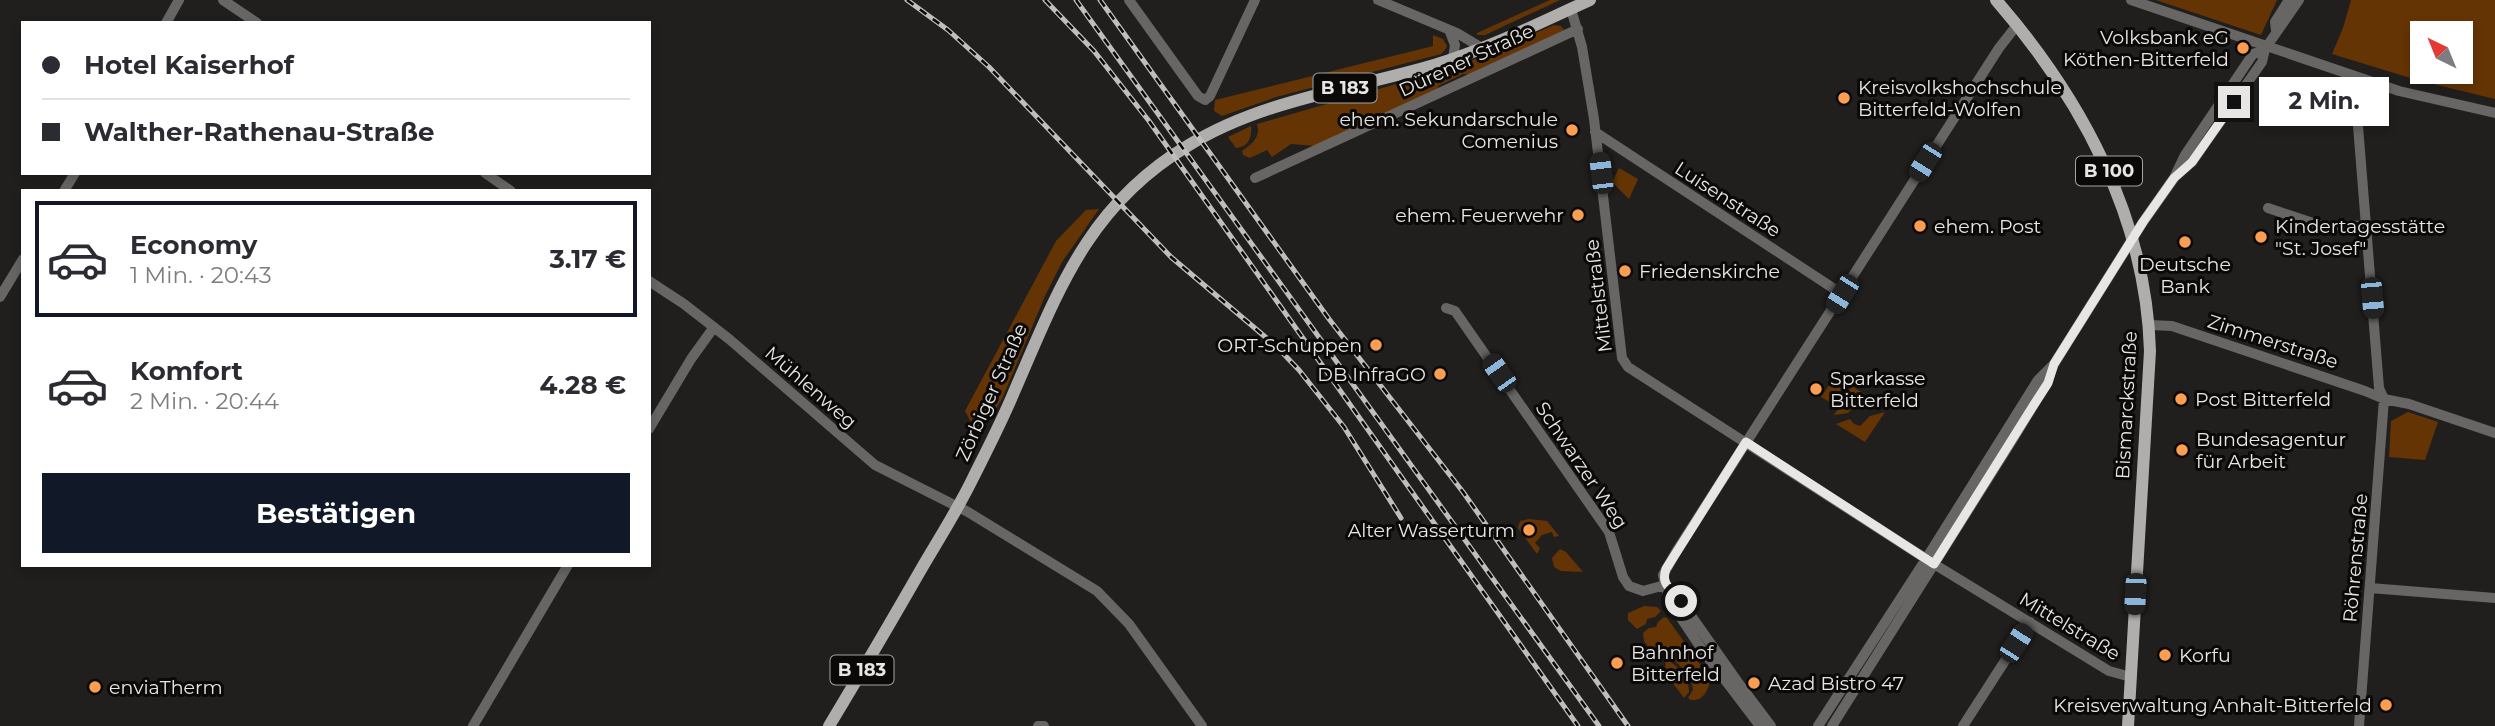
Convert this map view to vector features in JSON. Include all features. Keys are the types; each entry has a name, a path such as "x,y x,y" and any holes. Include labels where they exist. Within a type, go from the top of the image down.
{"main road":[{"name":"Dürener Straße","path":"1238,121 1453,58 1590,0"},
{"name":"Bismarckstraße","path":"2002,2 2061,83 2089,131 2121,201 2133,239 2149,325 2150,351 2128,726"},
{"name":"Zörbiger Straße","path":"829,726 958,508 1009,404 1055,296 1092,233 1116,204 1150,172 1189,144 1238,121"}],"street":[{"path":"167,21 179,0"},
{"path":"223,0 254,21"},
{"path":"1133,2 1199,96 1205,100 1210,96 1255,0"},
{"path":"1380,0 1468,38 1482,48"},
{"path":"2132,0 2399,91 2495,113"},
{"path":"1818,726 2048,383 2054,364 2133,239 2174,178 2192,162 2262,62 2266,47 2276,30 2275,22 2289,0"},
{"path":"2276,30 2281,29 2299,0"},
{"name":"Mittelstraße","path":"1571,9 1578,29 1595,132 1622,358 1628,367 1930,561 2109,671 2131,677"},
{"path":"1760,726 1703,651 1669,600 1663,580 1666,569 1998,47 2017,25"},
{"name":"Dürener Straße","path":"1255,178 1578,29"},
{"path":"1450,32 1455,43 1453,58"},
{"name":"Röhrenstraße","path":"2354,76 2379,388 2384,399 2359,726"},
{"name":"Luisenstraße","path":"1595,132 1842,294"},
{"path":"488,175 508,189"},
{"path":"2268,208 2325,227 2365,226"},
{"path":"0,297 21,262"},
{"name":"Mühlenweg","path":"651,282 714,327 875,465 958,508 1078,579 1103,597 1129,624 1202,726"},
{"name":"Schwarzer Weg","path":"1446,308 1455,311 1609,531 1623,577 1629,586 1643,591 1665,585"},
{"name":"Zimmerstraße","path":"2149,325 2172,326 2365,390 2384,399 2406,403 2495,433"},
{"path":"651,426 691,359 714,327"},
{"path":"1832,726 1930,561"},
{"path":"473,726 567,567"},
{"path":"1665,585 1675,593 1771,726"},
{"path":"2370,588 2495,598"},
{"path":"1963,726 2030,622"}],"shaded area":[{"path":"1550,0 1560,0 1485,35 1477,35 1477,33"},
{"path":"2156,0 2277,0 2261,35"},
{"path":"2351,0 2495,0 2495,99 2433,84 2473,84 2473,21 2410,21 2410,78 2332,54"},
{"path":"1554,25 1561,26 1564,30 1471,75 1463,74 1438,86 1439,90 1316,146 1291,144 1272,157 1267,150 1250,158 1243,155 1242,151 1257,136 1257,124 1459,66"},
{"path":"1433,35 1443,39 1447,46 1441,54 1276,97 1222,116 1214,111 1215,100 1433,46"},
{"path":"1251,126 1249,141 1236,148 1228,137"},
{"path":"1619,168 1638,179 1629,199 1612,182"},
{"path":"1099,209 1062,262 1002,399 979,437 965,411 1056,241 1086,210"},
{"path":"1831,382 1842,389 1831,406 1830,402 1821,397"},
{"path":"1852,386 1882,405 1868,409 1857,403 1848,413 1834,415"},
{"path":"1885,412 1865,442 1836,424 1850,419 1860,426 1870,416"},
{"path":"2408,412 2438,422 2425,460 2389,457 2391,421"},
{"path":"1520,521 1547,521 1559,536 1554,537 1552,532 1542,535 1535,543 1540,548 1537,554 1518,528"},
{"path":"1560,549 1566,552 1583,572 1561,571 1554,567 1552,558"},
{"path":"1644,606 1657,607 1661,611 1637,629 1628,620 1628,613"},
{"path":"1664,617 1700,664 1700,667 1690,674 1665,654 1653,653 1644,641 1643,633 1656,627"},
{"path":"1665,658 1685,676 1689,692 1684,698 1666,674"},
{"path":"1705,668 1711,678 1707,690 1700,699 1691,700 1688,698 1693,690 1691,679"}],"railway":[{"path":"907,0 948,30 989,67 1171,257 1276,346 1299,370 1344,427 1401,518"},
{"path":"1045,0 1094,51 1149,121 1578,726"},
{"path":"1076,0 1599,726"},
{"path":"1100,0 1329,319 1463,492 1628,726"}],"place":[{"name":"Volksbank eG Köthen-Bitterfeld","path":"2243,48"},
{"name":"Kreisvolkshochschule Bitterfeld-Wolfen","path":"1844,98"},
{"name":"ehem. Sekundarschule Comenius","path":"1572,130"},
{"name":"ehem. Feuerwehr","path":"1578,215"},
{"name":"ehem. Post","path":"1920,226"},
{"name":"Kindertagesstätte \"St. Josef\"","path":"2261,237"},
{"name":"Deutsche Bank","path":"2185,242"},
{"name":"Friedenskirche","path":"1625,271"},
{"name":"ORT-Schuppen","path":"1376,345"},
{"name":"DB InfraGO","path":"1440,374"},
{"name":"Sparkasse Bitterfeld","path":"1816,389"},
{"name":"Post Bitterfeld","path":"2181,399"},
{"name":"Bundesagentur für Arbeit","path":"2182,450"},
{"name":"Alter Wasserturm","path":"1529,530"},
{"name":"Korfu","path":"2165,655"},
{"name":"Bahnhof Bitterfeld","path":"1617,663"},
{"name":"Azad Bistro 47","path":"1754,683"},
{"name":"enviaTherm","path":"95,687"},
{"name":"Kreisverwaltung Anhalt-Bitterfeld","path":"2386,705"}],"route":[{"path":"1681,601 1665,585 1663,580 1666,569 1746,442 1934,564 2048,383 2054,364 2143,222 2174,178 2192,162 2234,102"}]}
